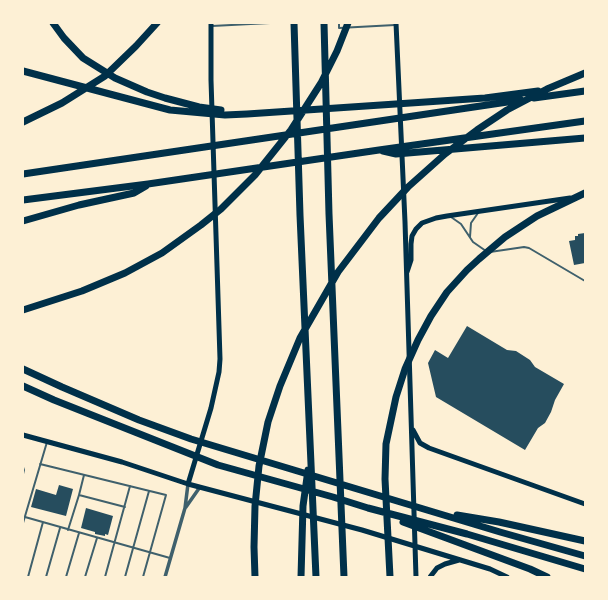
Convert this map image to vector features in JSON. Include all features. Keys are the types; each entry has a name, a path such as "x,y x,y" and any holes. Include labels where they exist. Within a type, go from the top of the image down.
{"highway":[{"path":"54,23 64,38 83,58 115,78 132,86 188,105 247,114"},
{"path":"23,122 62,103 105,76 136,46 156,23"},
{"path":"294,23 300,215 316,577"},
{"path":"324,23 344,577"},
{"path":"23,310 82,291 125,273 162,253 221,209 255,175 291,130 321,83 337,51 348,23"},
{"path":"23,71 170,110 206,114 247,114 485,98 536,91 560,94"},
{"path":"255,577 255,506 268,422 280,386 300,338 338,272 363,237 388,208 420,175 445,154 468,136 507,110 546,89 585,73"},
{"path":"23,174 585,91"},
{"path":"23,200 148,184 585,121"},
{"path":"379,150 396,154 585,138"},
{"path":"23,221 79,205 134,193 148,184"},
{"path":"390,577 385,479 386,444 396,397 405,369 418,340 431,316 447,292 479,258 520,226 551,208 585,195"},
{"path":"23,368 62,387 139,420 191,439 585,556"},
{"path":"23,386 54,400 218,465 585,568"},
{"path":"301,577 303,506 311,450"},
{"path":"368,508 530,569 547,577"},
{"path":"427,510 499,522 585,541"}],"main road":[{"path":"396,24 412,427 416,577"},
{"path":"188,484 216,389 220,359 211,80 211,25"},
{"path":"406,275 411,260 412,236 422,223 447,216 585,195"},
{"path":"412,427 420,443 428,448 585,504"},
{"path":"23,435 122,462 188,484 362,530 490,570 507,577"},
{"path":"430,577 437,568 459,560"}],"street":[{"path":"165,577 185,508 188,484"},
{"path":"185,508 200,487"}],"lane":[{"path":"211,25 270,23"},
{"path":"339,23 339,28 396,24"},
{"path":"470,238 471,223 476,215 481,211"},
{"path":"447,216 461,224 473,242 485,250 493,253 524,247 529,248 585,281"},
{"path":"23,524 47,441"},
{"path":"40,464 166,495 143,577"},
{"path":"23,467 23,474"},
{"path":"68,530 84,475"},
{"path":"105,577 130,486"},
{"path":"125,577 149,491"},
{"path":"79,495 125,507"},
{"path":"25,517 170,558"},
{"path":"27,576 43,522"},
{"path":"46,577 60,528"},
{"path":"66,577 79,533"},
{"path":"85,577 97,538"}],"building":[{"path":"585,233 585,263 574,265 569,241 575,240 575,236 578,236 578,234"},
{"path":"467,326 507,350 516,351 530,360 535,367 564,384 545,423 538,428 525,450 436,397 428,363 435,350 448,358"},
{"path":"59,485 73,489 66,516 31,507 36,489 56,495"},
{"path":"86,508 113,516 108,535 105,534 105,536 95,534 95,532 81,528"}]}
